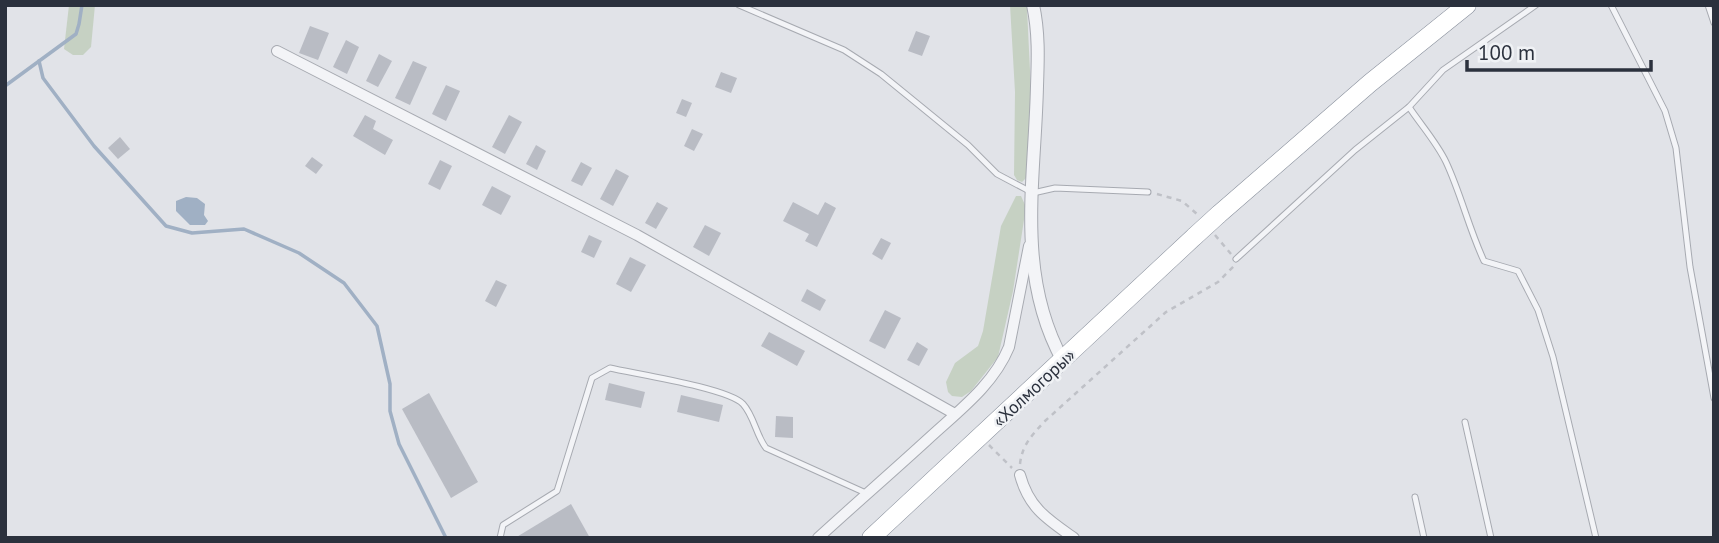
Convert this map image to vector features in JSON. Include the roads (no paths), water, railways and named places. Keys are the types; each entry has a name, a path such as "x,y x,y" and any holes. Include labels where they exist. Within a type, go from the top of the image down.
{"highway":[{"name":"«Холмогоры»","path":"871,538 1218,215 1370,83 1468,5"}],"street":[{"path":"818,538 980,391 1003,361 1011,338 1030,241 1038,63 1033,5"},
{"path":"277,51 637,235 955,414"},
{"path":"1030,241 1038,294 1050,333 1063,361"},
{"path":"1019,296 1038,294"},
{"path":"1020,475 1024,491 1033,506 1074,538"}],"lane":[{"path":"739,5 853,56 881,74 968,145 997,174 1033,193 1055,188 1148,192"},
{"path":"1236,259 1344,159 1409,107 1443,70 1536,5"},
{"path":"1611,5 1665,111 1676,148 1690,267 1714,398"},
{"path":"1708,5 1714,23"},
{"path":"1409,107 1445,159 1484,261 1518,271 1538,310 1568,416 1596,538"},
{"path":"500,538 503,525 557,491 592,378 610,368 712,390 735,398 748,411 766,448 868,494"},
{"path":"1465,422 1491,538"},
{"path":"1415,497 1424,538"}],"water":[{"path":"186,197 197,198 205,204 204,215 208,221 205,225 190,225 176,211 176,201"}],"waterway":[{"path":"5,86 76,34 82,5"},
{"path":"39,61 43,78 94,146 166,226 192,233 244,229 299,253 344,283 377,326 390,384 390,411 399,444 446,538"}]}
